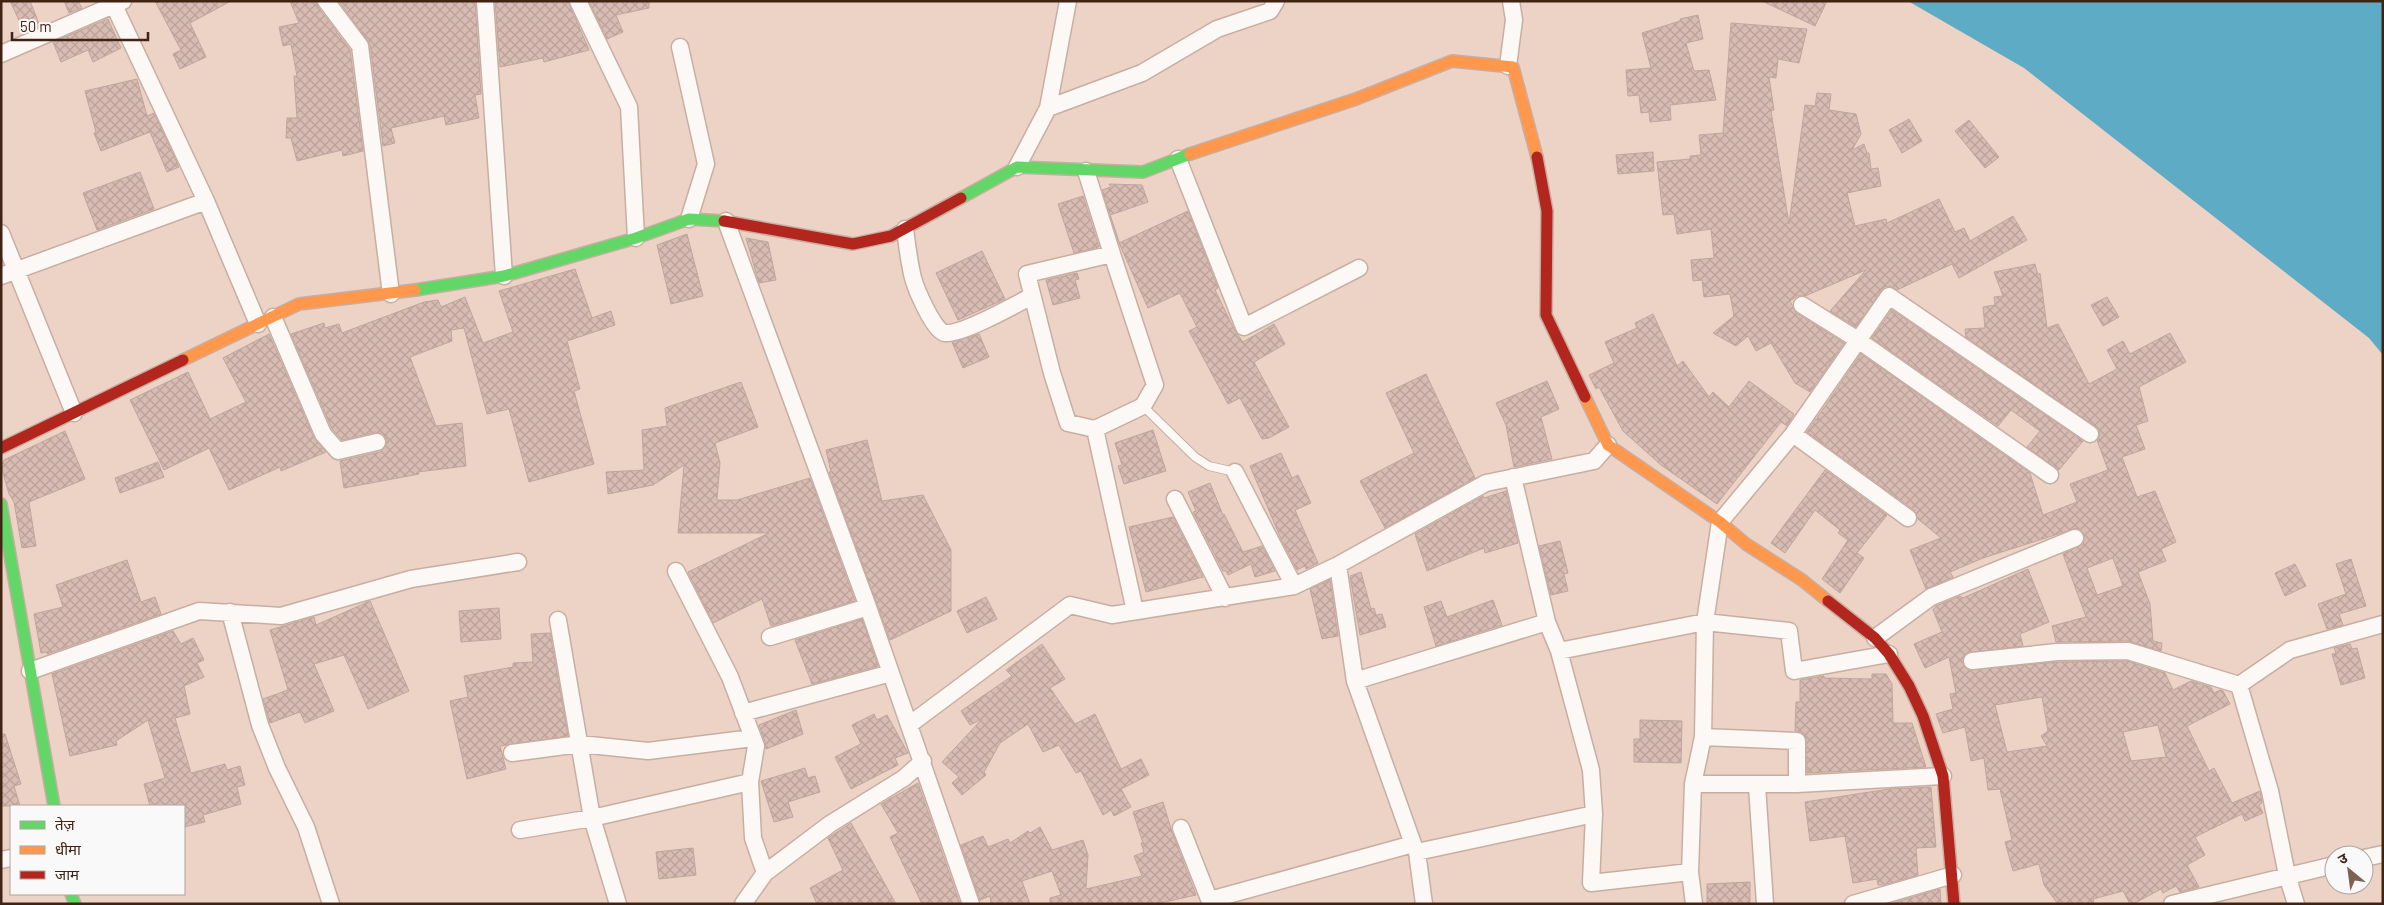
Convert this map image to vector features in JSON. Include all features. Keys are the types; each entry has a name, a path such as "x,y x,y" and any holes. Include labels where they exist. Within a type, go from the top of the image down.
{"street":[{"path":"326,1 360,46 391,294"},
{"path":"485,1 504,276"},
{"path":"578,1 629,107 636,238"},
{"path":"1017,167 1048,108 1068,1"},
{"path":"1048,108 1142,73 1217,29 1270,11 1276,1"},
{"path":"1508,66 1514,20 1511,1"},
{"path":"1,54 116,2 206,201 258,324"},
{"path":"680,47 706,164 689,220"},
{"path":"1,448 299,304 391,294 504,276 636,238 689,220 726,221 853,244 891,236 1017,167 1143,172 1356,99 1452,62 1513,67 1535,144 1547,211 1546,315 1608,446 1720,522 1746,544 1802,580 1875,638 1889,654 1909,686 1923,716 1942,776 1953,875 1954,904"},
{"path":"1178,159 1244,327 1359,268"},
{"path":"1086,171 1156,385 1143,406 1095,429 1068,423 1052,373 1027,274 1112,254"},
{"path":"1,276 206,201"},
{"path":"726,221 868,607 971,904"},
{"path":"905,229 913,278 930,317 940,332 946,334 959,330 1032,296"},
{"path":"1,234 74,413"},
{"path":"1694,904 1690,872 1693,784 1703,737 1705,622 1720,522 1793,434 1889,296 2090,434"},
{"path":"1802,305 1858,340 2050,475"},
{"path":"273,316 323,434 338,451 377,442"},
{"path":"1095,429 1135,612"},
{"path":"1793,434 1908,518"},
{"path":"909,725 1070,605 1112,614 1135,612 1294,586 1338,565 1486,483 1594,460 1608,446"},
{"path":"1235,472 1294,586"},
{"path":"1513,477 1547,622 1559,651 1591,770 1594,814 1591,883 1690,872"},
{"path":"1175,500 1225,598"},
{"path":"1,504 54,805"},
{"path":"1875,638 1931,597 2074,538"},
{"path":"30,671 199,611 281,616 411,579 518,562"},
{"path":"1181,828 1210,902 1413,844 1355,681 1338,565"},
{"path":"676,571 730,677 756,746 750,782 753,838 766,873"},
{"path":"770,637 868,607"},
{"path":"230,612 260,725 277,768 306,827 331,904"},
{"path":"558,620 592,818 618,904"},
{"path":"1355,681 1547,622"},
{"path":"1559,651 1705,622 1789,631 1794,671 1889,654"},
{"path":"2239,685 2290,650 2383,624"},
{"path":"1972,661 2057,652 2128,651 2239,685"},
{"path":"743,712 891,673"},
{"path":"2239,685 2270,791 2287,875 2296,904"},
{"path":"1703,737 1797,741 1797,784"},
{"path":"512,753 580,744 648,751 753,738"},
{"path":"743,904 766,873 830,824 904,778 922,761"},
{"path":"1693,784 1757,786 1942,776"},
{"path":"520,830 592,818 750,782"},
{"path":"1757,786 1765,904"},
{"path":"1424,904 1417,852 1594,814"},
{"path":"2172,904 2324,867"},
{"path":"1853,904 1953,875"}],"lane":[{"path":"1143,406 1195,457 1209,466 1235,472"}],"water":[{"path":"1908,1 2383,1 2383,355 2369,338 2024,68"}],"building":[{"path":"10,1 30,1 40,26 25,33"},
{"path":"64,1 78,1 82,8 69,13"},
{"path":"155,1 231,1 190,23 206,57 180,69 173,54 181,50"},
{"path":"290,1 316,1 318,7 350,50 363,151 343,156 342,150 297,161 291,138 286,138 287,118 297,118 294,76 297,76 291,44 283,46 279,27 299,23"},
{"path":"339,1 475,1 481,94 475,95 479,118 446,125 444,116 391,128 395,143 383,146 370,44"},
{"path":"495,1 568,1 589,50 544,62 543,58 500,67"},
{"path":"589,1 649,1 649,8 616,15 623,32 607,39"},
{"path":"1762,1 1827,1 1815,26"},
{"path":"1698,15 1703,39 1686,43 1694,71 1709,70 1716,100 1670,105 1671,120 1650,122 1649,112 1641,113 1639,95 1628,96 1626,70 1651,68 1642,33 1680,21 1680,19"},
{"path":"108,19 121,48 93,62 88,50 61,62 53,42"},
{"path":"1731,23 1807,29 1799,63 1778,59 1776,78 1769,77 1774,110 1771,111 1789,224 1805,105 1815,106 1817,93 1831,94 1829,110 1856,114 1861,134 1852,150 1864,144 1867,153 1869,153 1871,169 1878,168 1881,186 1847,193 1855,226 1886,219 1887,223 1939,199 1955,232 1964,228 1970,241 2013,216 2027,240 1959,278 1952,264 1897,290 1890,286 1884,287 1856,327 1830,311 1866,270 1805,296 1797,296 1790,301 1796,313 1844,343 1810,392 1795,383 1771,343 1756,351 1748,336 1736,346 1713,333 1734,316 1730,294 1704,297 1702,280 1693,281 1691,260 1714,258 1711,229 1677,234 1674,214 1663,215 1657,162 1690,159 1690,156 1701,155 1699,135 1723,133"},
{"path":"137,79 147,116 154,113 179,167 167,172 150,132 101,151 94,133 96,132 85,91"},
{"path":"1909,119 1922,141 1902,153 1889,130"},
{"path":"1969,120 1999,157 1985,168 1955,131"},
{"path":"1653,152 1654,171 1618,174 1616,155"},
{"path":"140,172 154,209 97,230 83,193"},
{"path":"1109,184 1142,185 1148,202 1110,215 1102,190 1111,187"},
{"path":"1083,196 1099,247 1074,253 1058,204"},
{"path":"1188,211 1218,288 1215,290 1235,331 1243,342 1274,324 1285,344 1254,362 1289,427 1269,438 1262,439 1240,398 1228,404 1189,331 1197,327 1180,293 1148,308 1119,243"},
{"path":"687,234 703,296 671,304 657,245"},
{"path":"746,238 768,242 776,280 759,283"},
{"path":"982,251 1005,299 958,320 936,273"},
{"path":"2035,264 2038,275 2040,273 2047,328 2058,324 2089,384 2117,369 2107,350 2123,341 2130,354 2170,333 2186,362 2139,387 2148,421 2136,425 2145,449 2122,457 2137,497 2155,491 2176,542 2161,549 2166,561 2138,572 2150,604 2153,641 2162,643 2161,651 2128,641 2056,642 2052,626 2086,617 2063,554 2083,544 2084,534 2077,528 1983,558 1950,572 1953,577 1926,589 1910,550 1941,538 1918,519 1914,510 1807,432 1816,419 1818,421 1817,418 1861,354 2030,473 2043,515 2077,502 2070,484 2108,470 2097,440 2100,435 2099,429 1966,337 1965,329 1985,328 1983,307 1995,305 1994,297 2003,296 1994,272","holes":["2113,558 2123,586 2097,595 2087,568"]},
{"path":"575,269 592,318 611,311 615,325 567,341 580,389 574,391 594,464 529,482 509,409 487,414 464,328 451,330 452,341 410,357 436,426 462,423 466,466 418,472 419,474 344,488 340,461 380,452 386,445 387,439 380,433 375,432 342,440 332,429 291,334 324,323 325,328 339,324 342,333 424,302 438,300 441,307 465,297 483,343 513,332 499,291"},
{"path":"1077,273 1079,279 1075,280 1080,298 1053,305 1046,280"},
{"path":"2107,297 2119,317 2103,326 2091,305"},
{"path":"1892,310 2083,441 2059,470 2027,447 2040,431 2011,410 1998,426 1872,338"},
{"path":"1653,314 1677,366 1683,361 1709,397 1713,392 1729,407 1749,381 1794,414 1787,426 1781,422 1717,504 1661,465 1623,431 1599,387 1596,389 1589,375 1614,363 1605,342 1637,328 1635,323"},
{"path":"269,334 314,438 326,452 281,471 280,467 229,490 209,448 164,470 130,400 188,372 210,419 246,402 223,358"},
{"path":"979,334 989,357 963,368 952,342"},
{"path":"1426,374 1475,478 1385,528 1360,481 1414,453 1386,393"},
{"path":"1547,381 1559,409 1541,417 1552,459 1514,467 1506,425 1496,403"},
{"path":"741,382 758,427 715,443 720,463 717,500 737,500 810,478 855,601 771,626 762,599 713,623 688,572 769,533 678,533 684,465 653,485 608,494 606,472 644,470 642,430 667,426 665,408"},
{"path":"1153,430 1166,471 1124,484 1118,466 1122,465 1115,443"},
{"path":"65,431 85,479 29,502 36,546 22,548 14,502 9,494 1,466 4,460"},
{"path":"867,440 882,501 923,495 951,550 951,611 890,640 829,472 831,472 826,450"},
{"path":"1281,453 1292,478 1298,475 1311,503 1295,510 1318,563 1306,569 1305,566 1297,570 1281,539 1250,466"},
{"path":"158,462 164,477 120,493 115,478"},
{"path":"1825,470 1887,515 1857,553 1864,558 1840,593 1822,579 1848,540 1838,533 1840,530 1815,510 1785,553 1771,543"},
{"path":"1210,483 1223,515 1243,552 1262,546 1275,571 1255,577 1251,564 1228,575 1226,571 1223,571 1193,512 1196,511 1188,492"},
{"path":"1506,491 1518,543 1485,553 1484,548 1427,571 1415,534 1483,496 1484,498"},
{"path":"1173,517 1203,577 1146,592 1129,527"},
{"path":"1560,541 1568,573 1564,574 1568,591 1551,595 1539,546"},
{"path":"2351,559 2366,606 2339,614 2343,625 2327,629 2318,604 2346,594 2336,564"},
{"path":"127,560 141,602 155,597 161,614 47,654 47,652 41,653 34,614 63,607 56,585"},
{"path":"2295,564 2306,586 2285,596 2275,573"},
{"path":"2028,569 2049,622 2020,634 2023,646 1967,653 1962,662 1968,670 2058,662 2127,661 2165,673 2173,690 2191,681 2211,687 2214,693 2220,690 2223,691 2230,704 2187,726 2209,771 2214,768 2232,803 2260,791 2262,803 2259,805 2263,813 2245,821 2242,814 2195,837 2205,855 2187,865 2199,887 2180,892 2176,886 2163,893 2161,889 2133,904 2130,904 2123,891 2093,899 2094,904 2058,904 2044,885 2039,864 2013,871 2005,842 2012,840 2000,789 1988,790 1984,758 1971,761 1965,727 1943,733 1936,714 1953,709 1950,694 1956,693 1949,657 1925,668 1914,644 1942,632 1933,610 1936,606 1960,596 1963,598","holes":["2042,697 2048,731 2041,736 2047,746 2007,752 1995,705","2158,725 2166,757 2131,761 2123,732"]},
{"path":"1361,572 1371,609 1374,608 1376,615 1382,614 1386,627 1360,635 1350,576"},
{"path":"1330,580 1338,636 1322,639 1310,589"},
{"path":"986,597 997,619 967,633 957,611"},
{"path":"1493,600 1502,625 1436,646 1424,607 1441,601 1447,617"},
{"path":"370,601 409,691 368,709 344,655 314,664 334,711 305,723 300,712 270,723 263,699 288,690 270,630 314,617 316,625"},
{"path":"499,608 501,639 461,642 459,611"},
{"path":"862,619 878,666 812,684 795,640"},
{"path":"173,631 181,644 193,638 204,660 197,663 204,677 184,686 190,714 175,718 191,773 225,764 227,770 240,766 245,785 237,787 241,804 203,815 205,822 185,827 185,805 150,805 144,784 165,778 148,720 116,741 117,745 70,756 52,674"},
{"path":"550,633 568,736 500,746 506,769 467,779 450,701 468,697 464,676 513,667 513,663 533,662 531,634"},
{"path":"1042,644 1065,679 1050,688 1075,724 1095,714 1121,769 1141,759 1149,775 1121,789 1131,807 1114,816 1111,810 1103,815 1081,771 1076,773 1059,745 1043,752 1028,724 1000,743 984,772 986,775 962,795 952,783 959,777 942,762 982,719 970,725 961,711 1012,676 1006,670"},
{"path":"2350,644 2352,649 2357,648 2365,678 2341,685 2332,654 2336,653 2334,648"},
{"path":"1872,674 1886,674 1892,684 1893,723 1912,723 1926,767 1807,773 1806,737 1802,732 1795,731 1796,702 1800,702 1800,680 1824,676 1824,678 1872,679"},
{"path":"796,710 803,734 766,749 759,725"},
{"path":"874,714 877,720 887,715 908,753 895,758 898,765 851,789 835,757 861,744 852,725"},
{"path":"1640,720 1682,721 1681,763 1634,762 1634,739 1640,739"},
{"path":"1,734 5,734 21,784 14,786 20,805 1,806"},
{"path":"805,768 808,778 815,776 820,792 788,802 793,817 774,822 761,781"},
{"path":"918,783 960,904 922,904 890,837 898,833 881,804"},
{"path":"1931,787 1936,847 1916,848 1918,875 1883,885 1878,885 1877,879 1853,883 1845,836 1810,841 1805,802 1889,789"},
{"path":"1163,802 1172,832 1196,895 1156,904 1050,904 1050,898 1061,895 1052,871 1022,881 1030,904 991,904 990,896 980,900 961,845 983,836 988,847 1008,839 1010,843 1028,831 1030,833 1040,827 1052,850 1083,840 1088,855 1086,889 1142,876 1134,856 1144,852 1141,843 1143,843 1133,812"},
{"path":"851,823 896,904 817,904 810,888 843,870 828,838"},
{"path":"693,848 696,875 659,879 656,852"},
{"path":"1750,882 1750,904 1707,904 1707,884"},
{"path":"1940,889 1941,904 1890,904"}],"traffic: fast":[{"path":"961,198 1017,167 1143,172 1190,154"},
{"path":"415,290 504,276 636,238 689,219 724,221"},
{"path":"1,504 54,805"},
{"path":"71,895 75,904"}],"traffic: slow":[{"path":"1190,154 1356,99 1452,61 1513,67 1537,157"},
{"path":"183,360 299,304 415,290"},
{"path":"1585,397 1608,445 1720,522 1746,544 1802,580 1828,601"}],"traffic: jam":[{"path":"1537,157 1547,211 1546,315 1585,397"},
{"path":"724,221 853,244 891,236 961,198"},
{"path":"1,448 183,360"},
{"path":"1828,601 1875,638 1889,654 1909,686 1923,716 1943,776 1954,904"}]}
